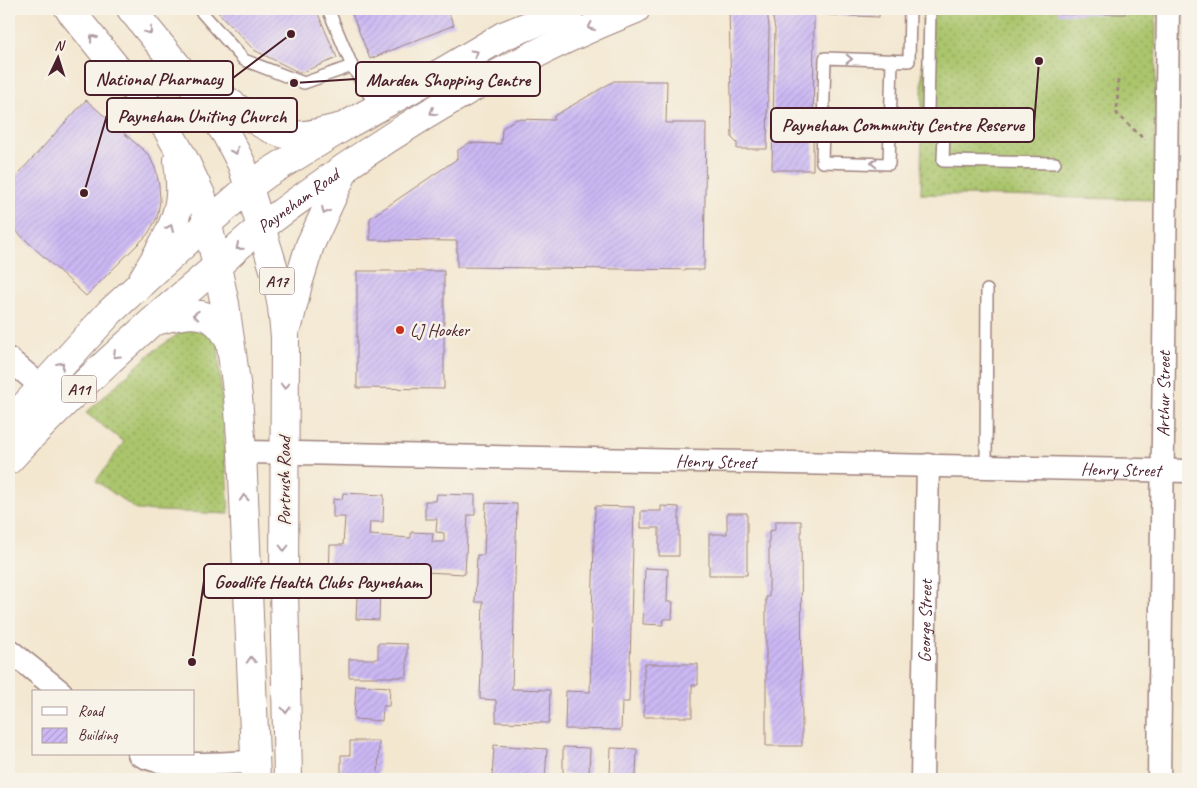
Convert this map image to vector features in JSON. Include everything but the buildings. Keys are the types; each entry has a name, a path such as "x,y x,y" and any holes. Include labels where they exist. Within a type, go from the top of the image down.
{"main road":[{"path":"69,9 166,127 202,197 217,266 238,396 256,770"},
{"name":"A17","path":"131,9 188,79 226,134 242,165 249,187"},
{"name":"Payneham Road","path":"9,460 62,405 152,322 261,228 404,130 520,62 595,25 636,9"},
{"name":"Payneham Road","path":"9,423 86,338 139,286 249,187 343,126 503,36 564,10"},
{"path":"168,53 242,112 287,135 305,135 343,126"},
{"path":"139,286 171,228 178,208 181,184 176,146"},
{"path":"285,337 310,244 346,168"},
{"name":"Portrush Road","path":"249,187 276,276 285,337 284,589 288,779"},
{"path":"152,322 180,315 205,316 218,324 230,340"}],"street":[{"name":"Arthur Street","path":"1159,779 1168,9"},
{"path":"9,359 42,387"},
{"name":"Henry Street","path":"242,452 1188,471"},
{"name":"George Street","path":"922,779 928,465"},
{"path":"9,650 59,690"},
{"path":"142,756 149,760 163,762 256,770"}],"lane":[{"path":"199,9 244,60 304,83 352,66"},
{"path":"328,9 352,66 377,108"},
{"path":"892,60 890,164 822,162 825,58 908,60 910,9"},
{"path":"930,9 928,113 944,133 943,161 1055,163"},
{"path":"986,466 987,290"}],"path":[{"path":"1118,80 1117,114 1148,143"}],"green space":[{"path":"923,9 1156,9 1155,200 921,194"},
{"path":"194,329 205,332 218,343 229,514 137,510 96,481 124,442 86,413 151,353 181,332"}],"place":[{"name":"National Pharmacy","path":"291,34"},
{"name":"Payneham Community Centre Reserve","path":"1039,61"},
{"name":"Marden Shopping Centre","path":"294,83"},
{"name":"Payneham Uniting Church","path":"84,193"},
{"name":"LJ Hooker","path":"400,330"},
{"name":"Goodlife Health Clubs Payneham","path":"192,662"}]}
